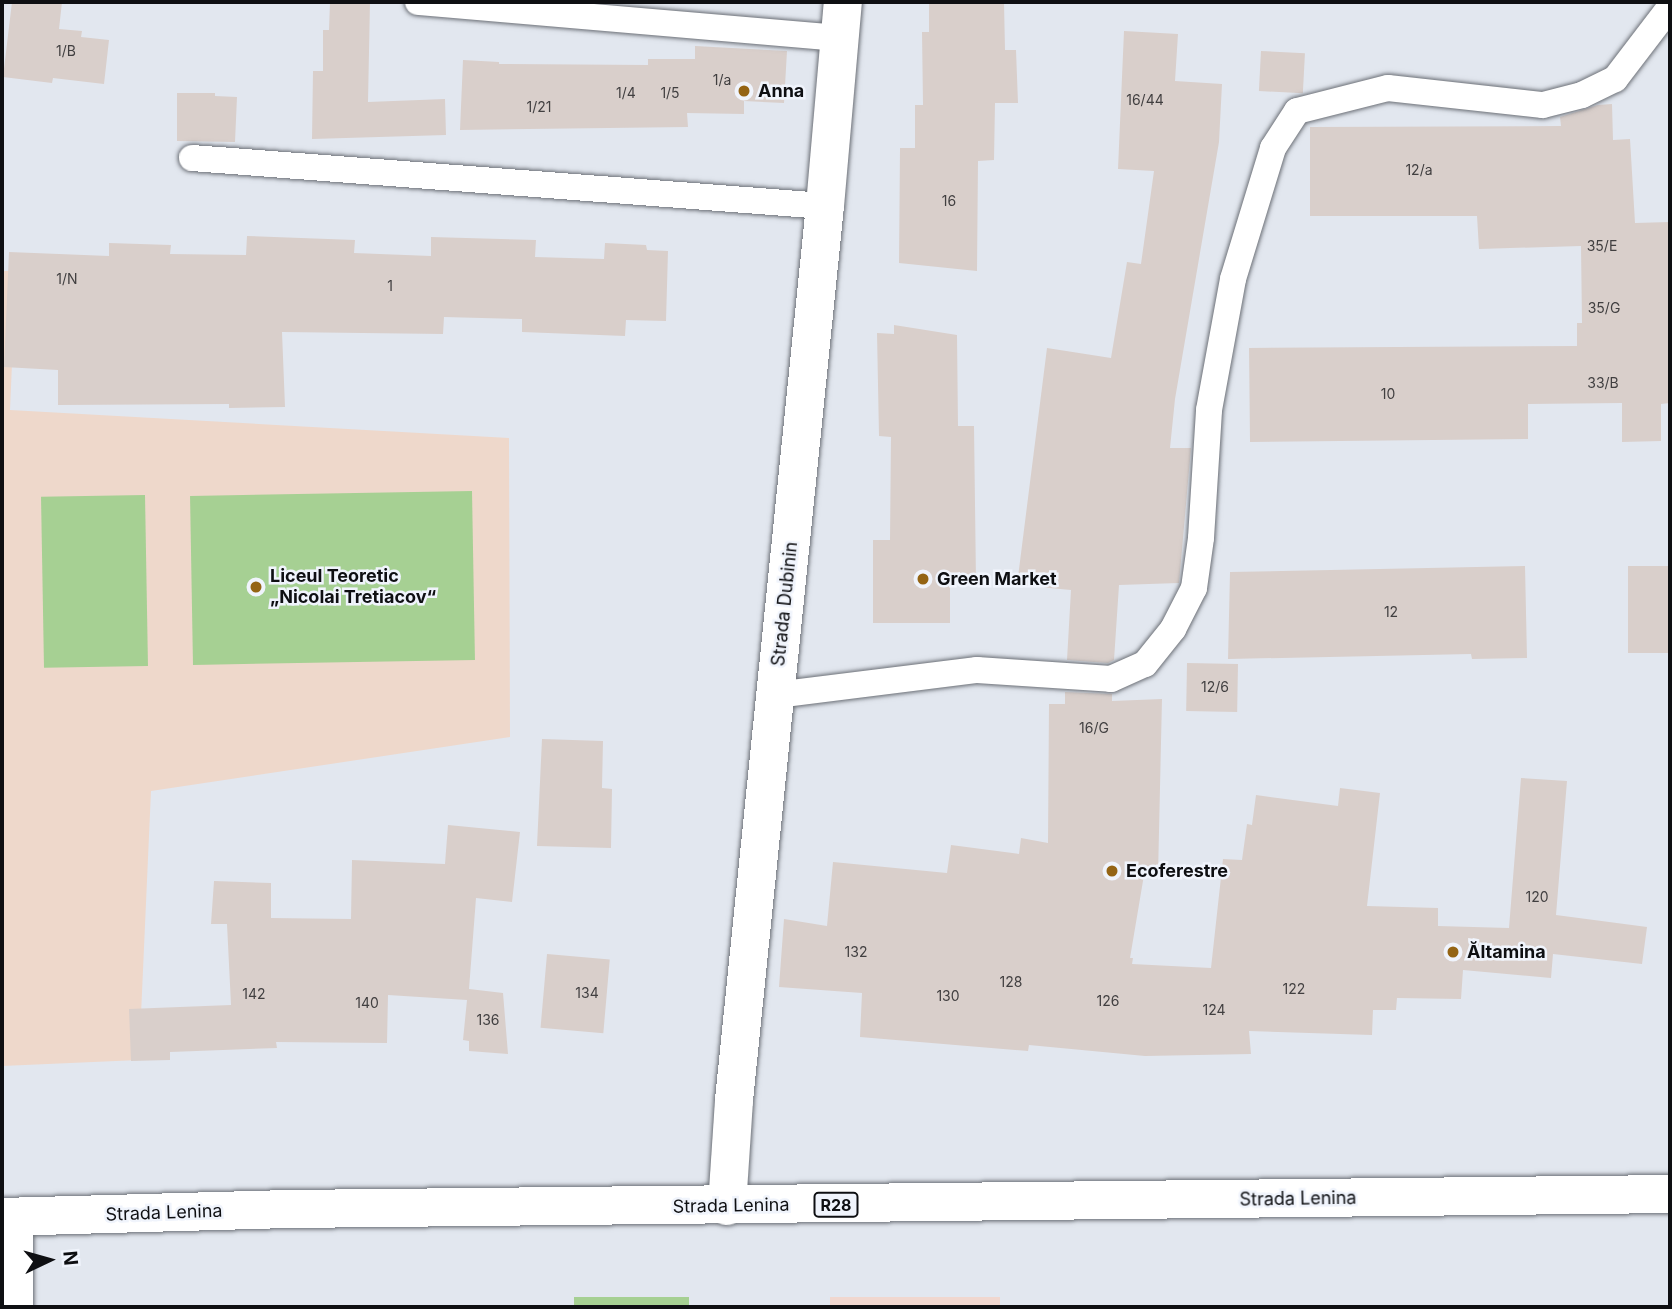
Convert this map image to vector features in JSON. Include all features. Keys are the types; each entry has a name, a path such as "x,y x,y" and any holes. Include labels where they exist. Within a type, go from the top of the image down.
{"main road":[{"name":"Strada Dubinin","path":"726,1206 734,1100 842,20"},
{"name":"Strada Lenina","path":"8,1217 289,1209 1670,1194"},
{"path":"8,1217 13,1307"}],"lane":[{"path":"418,2 842,20"},
{"path":"776,695 977,670 1111,679 1145,664 1173,629 1194,588 1202,538 1209,410 1233,279 1273,148 1297,111 1388,88 1543,105 1582,95 1615,79 1670,7"},
{"path":"192,158 825,205"}],"shaded area":[{"name":"Liceul Teoretic „Nicolai Tretiacov“","path":"2,271 16,271 10,410 509,438 510,737 151,791 139,1060 2,1066"},
{"path":"830,1297 1000,1297 1000,1307 830,1307"}],"green space":[{"path":"472,491 475,660 193,665 190,496"},
{"path":"145,495 148,666 44,668 41,497"},
{"path":"574,1297 689,1297 689,1307 574,1307"}],"building":[{"path":"12,2 62,2 59,29 82,31 81,37 109,40 104,84 53,78 52,83 3,77"},
{"path":"330,2 370,2 368,102 445,99 446,135 312,139 313,71 323,71 323,30 329,30"},
{"path":"929,2 1004,2 1005,50 1016,50 1018,103 995,103 994,160 978,161 977,271 899,263 900,148 915,148 915,105 923,105 922,32 929,32"},
{"path":"1124,31 1178,34 1175,81 1222,84 1219,142 1175,399 1170,448 1191,448 1179,583 1119,585 1114,660 1108,663 1067,660 1071,590 1017,585 1047,348 1111,358 1127,262 1141,264 1154,171 1118,169"},
{"path":"695,46 787,51 784,103 744,101 744,114 687,113 688,127 460,130 463,60 499,64 648,65 648,59 695,59"},
{"path":"1261,51 1305,53 1303,93 1259,91"},
{"path":"177,93 215,93 215,96 237,97 235,142 177,141"},
{"path":"1612,104 1613,140 1630,139 1635,223 1670,222 1670,403 1661,404 1661,441 1622,442 1622,403 1528,404 1528,439 1250,442 1249,348 1577,346 1577,323 1582,323 1581,246 1479,249 1477,216 1310,216 1310,127 1561,126 1560,117 1598,105"},
{"path":"247,236 355,240 354,253 431,256 431,237 536,240 535,257 604,259 605,243 646,245 647,250 668,251 666,321 626,320 625,336 522,332 522,319 444,317 443,334 282,332 285,407 229,408 229,404 58,405 58,370 4,367 9,252 109,256 109,243 171,245 170,254 246,255"},
{"path":"894,325 957,335 958,426 974,426 976,581 950,579 950,623 873,623 873,540 890,540 891,437 879,436 877,333 894,334"},
{"path":"1525,566 1527,658 1472,659 1471,654 1228,659 1230,572"},
{"path":"1628,566 1670,566 1670,653 1628,653"},
{"path":"1187,663 1238,664 1237,712 1186,711"},
{"path":"1065,692 1112,694 1112,701 1162,699 1158,876 1144,875 1130,958 1133,958 1132,964 1211,968 1223,859 1242,860 1247,824 1252,825 1256,795 1338,806 1340,788 1380,793 1367,906 1438,908 1438,926 1509,928 1521,778 1567,781 1556,915 1647,927 1642,964 1553,954 1551,978 1463,970 1461,999 1397,998 1396,1010 1373,1010 1372,1035 1249,1031 1251,1054 1145,1056 1029,1045 1028,1051 860,1037 862,993 779,987 784,919 827,926 833,862 947,873 951,845 1019,854 1021,838 1048,843 1049,704 1065,704"},
{"path":"542,739 603,741 602,788 612,789 611,848 537,846"},
{"path":"448,825 520,832 512,902 476,898 469,989 503,993 508,1054 469,1051 469,1041 463,1040 467,1000 388,995 387,1043 276,1042 277,1048 170,1052 170,1060 131,1061 129,1009 231,1005 227,924 211,924 214,881 271,883 271,918 351,919 352,860 445,864"},
{"path":"547,954 610,959 603,1033 541,1028"}],"place":[{"name":"Anna","path":"744,91"},
{"name":"Green Market","path":"923,579"},
{"name":"Liceul Teoretic „Nicolai Tretiacov“","path":"256,587"},
{"name":"Ecoferestre","path":"1112,871"},
{"name":"Ăltamina","path":"1453,952"}]}
